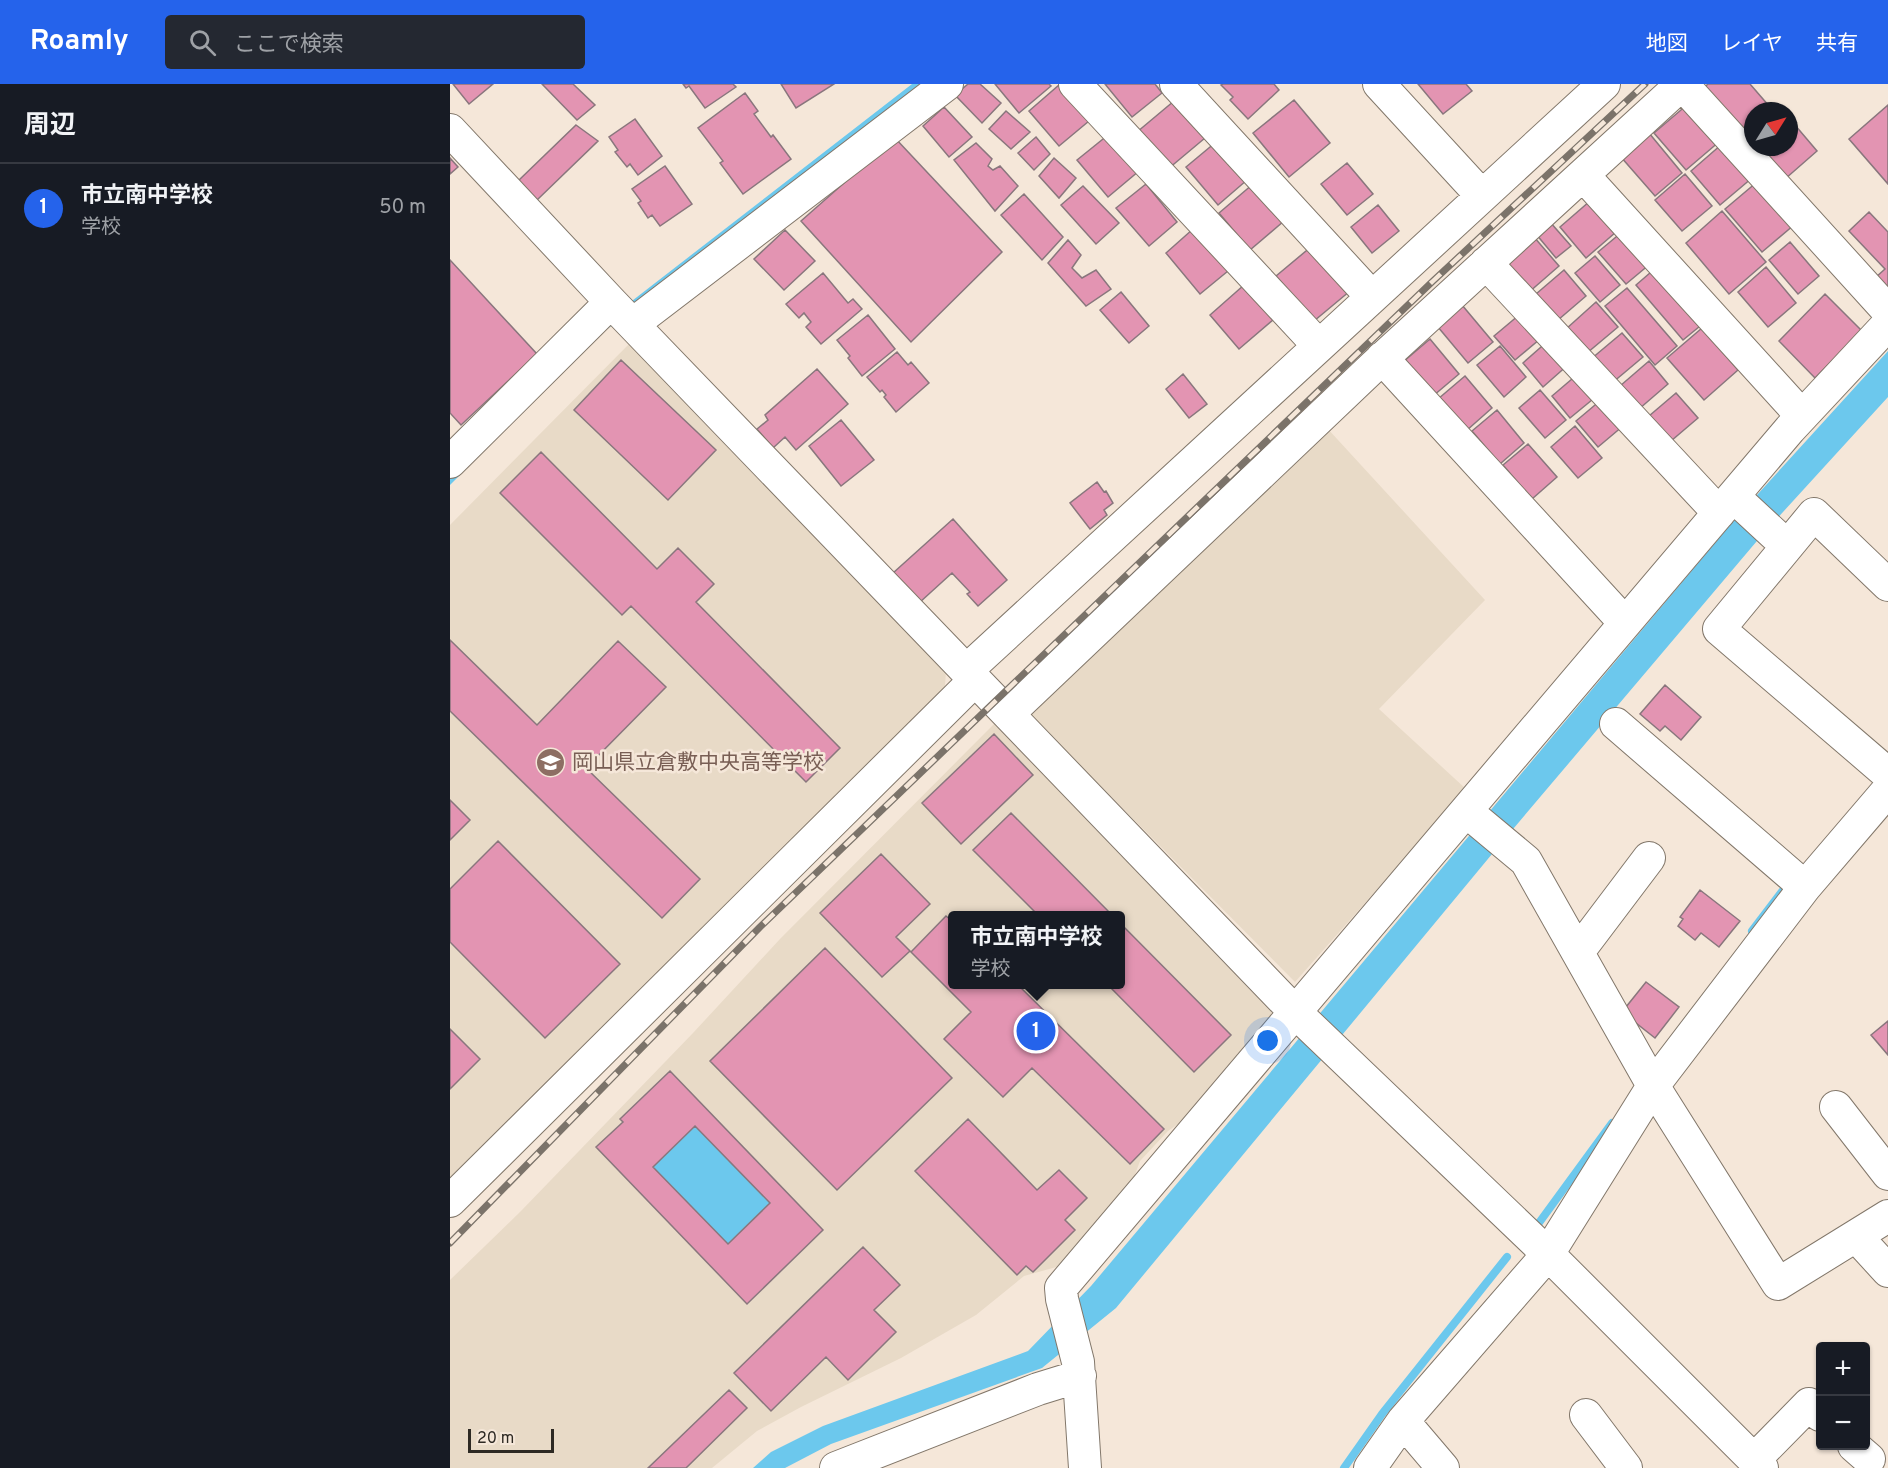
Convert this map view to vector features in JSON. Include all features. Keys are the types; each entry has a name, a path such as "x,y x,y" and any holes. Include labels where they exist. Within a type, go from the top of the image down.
{"street":[{"path":"450,462 623,313 947,84"},
{"path":"1075,84 1319,346"},
{"path":"1176,84 1372,297"},
{"path":"1379,84 1482,196"},
{"path":"450,1201 970,675 1319,346 1604,84"},
{"path":"1008,714 1382,358 1682,84 1888,311"},
{"path":"450,129 623,313 1300,1017 1548,1254 1758,1464 1809,1404 1816,1410"},
{"path":"1582,175 1802,416"},
{"path":"1486,263 1731,504 1779,538"},
{"path":"1085,1468 1079,1365 1060,1288 1300,1017 1473,816 1625,623 1731,504 1802,416 1888,324"},
{"path":"1382,358 1625,623"},
{"path":"1879,766 1719,629 1779,538 1814,514 1888,585"},
{"path":"1616,724 1804,886"},
{"path":"1370,1468 1403,1421 1548,1254 1653,1085 1804,886 1888,790"},
{"path":"1473,816 1526,861 1634,1054 1778,1284 1888,1216"},
{"path":"1578,952 1649,858"},
{"path":"1836,1107 1888,1174"},
{"path":"1856,1236 1888,1271"},
{"path":"836,1468 1038,1389 1079,1365"},
{"path":"1587,1415 1626,1468"},
{"path":"1403,1421 1443,1468"}],"shaded area":[{"path":"630,343 946,672 944,698 450,1188 450,1089 480,1059 450,1029 450,942 545,1038 620,964 498,841 450,889 450,711 662,918 700,879 586,768 665,687 619,641 537,725 450,640 450,525","holes":["621,361 716,450 669,500 574,410","541,453 657,569 678,548 714,584 696,602 840,748 806,782 631,606 621,615 501,493"]},
{"path":"1327,428 1485,600 1379,709 1466,789 1295,982 1029,714"},
{"path":"994,724 1273,1014 1188,1117 1168,1131 1140,1161 1130,1188 1060,1266 1024,1276 976,1315 901,1358 757,1431 712,1468 686,1468 747,1409 729,1390 648,1468 450,1468 450,1280 521,1211 693,1033 780,939","holes":["993,734 1033,776 961,844 922,803","881,854 930,904 896,937 909,951 882,977 821,914","824,949 951,1078 837,1190 710,1061","670,1071 823,1230 748,1304 597,1147 623,1122 620,1118","968,1119 1075,1230 1017,1275 915,1171","863,1247 900,1285 874,1310 896,1333 848,1379 826,1357 771,1411 734,1374"]}],"water":[{"path":"912,84 927,84 602,333 450,485 450,476 597,328"},
{"path":"1888,351 1888,397 1762,535 1497,848 1116,1308 1042,1368 831,1444 785,1468 753,1468 771,1452 823,1426 1028,1351 1091,1286 1736,518"},
{"path":"695,1126 770,1203 728,1244 653,1167"}],"building":[{"path":"453,84 493,84 469,104"},
{"path":"542,84 573,84 595,105 577,120"},
{"path":"683,84 733,84 736,87 705,108 689,86 686,88"},
{"path":"781,84 834,84 796,108"},
{"path":"968,84 980,84 1001,103 982,123 955,95"},
{"path":"995,84 1049,84 1051,86 1019,113"},
{"path":"1105,84 1155,84 1162,93 1132,117"},
{"path":"1274,84 1279,90 1248,119 1230,100 1233,97 1221,85"},
{"path":"1418,84 1466,84 1472,91 1443,114"},
{"path":"1708,84 1750,84 1766,102 1744,102 1744,128 1732,138 1695,96"},
{"path":"1059,85 1089,121 1059,146 1029,111"},
{"path":"745,93 758,111 754,114 791,159 743,194 720,163 723,161 698,128"},
{"path":"1294,100 1330,143 1289,177 1253,133"},
{"path":"1174,101 1205,138 1168,169 1137,132"},
{"path":"1688,104 1720,141 1686,170 1654,133"},
{"path":"1888,105 1888,184 1849,139"},
{"path":"944,107 972,137 949,157 923,126"},
{"path":"1006,111 1030,132 1011,149 989,129"},
{"path":"635,119 662,156 638,175 630,164 627,167 615,152 618,150 609,137"},
{"path":"576,125 598,141 536,201 518,181"},
{"path":"1798,129 1817,151 1785,179 1766,156 1798,156"},
{"path":"1649,133 1682,173 1655,196 1621,157"},
{"path":"1108,135 1139,171 1108,197 1077,160"},
{"path":"1036,137 1050,154 1034,170 1018,153"},
{"path":"895,138 1002,252 911,342 801,221"},
{"path":"1216,142 1247,180 1218,205 1186,167"},
{"path":"976,143 992,159 988,166 993,170 1000,166 1018,186 995,211 954,160"},
{"path":"1722,144 1752,178 1720,205 1691,171"},
{"path":"450,158 458,167 450,174"},
{"path":"1054,158 1076,178 1059,198 1039,176"},
{"path":"1347,163 1373,194 1347,215 1321,184"},
{"path":"665,166 692,204 660,226 652,215 648,218 638,203 641,201 632,189"},
{"path":"1685,174 1712,206 1682,231 1655,200"},
{"path":"1757,182 1794,225 1762,252 1725,209"},
{"path":"1146,184 1177,222 1149,246 1116,208"},
{"path":"1253,184 1284,221 1250,250 1219,213"},
{"path":"1083,186 1119,223 1096,244 1061,205"},
{"path":"1024,194 1063,237 1042,260 1001,215"},
{"path":"1590,201 1616,232 1586,258 1560,227"},
{"path":"1378,205 1399,231 1372,253 1351,227"},
{"path":"1722,211 1766,262 1729,294 1686,243"},
{"path":"1869,212 1888,232 1888,291 1875,278 1885,269 1849,231"},
{"path":"1550,222 1571,246 1556,258 1536,234"},
{"path":"1193,229 1228,271 1200,294 1166,253"},
{"path":"785,230 815,261 784,290 754,259"},
{"path":"1622,232 1650,264 1626,284 1598,252"},
{"path":"1534,237 1559,266 1528,293 1503,264"},
{"path":"1068,240 1081,255 1072,268 1082,278 1096,270 1111,289 1086,306 1048,263"},
{"path":"1790,242 1819,276 1798,294 1769,260"},
{"path":"1312,246 1350,291 1314,321 1276,276"},
{"path":"1595,256 1620,285 1600,302 1575,273"},
{"path":"450,260 537,354 461,425 450,413"},
{"path":"1658,266 1705,322 1683,340 1636,285"},
{"path":"1766,267 1796,303 1768,327 1738,292"},
{"path":"1564,270 1586,296 1558,320 1536,294"},
{"path":"823,273 848,303 853,299 862,309 821,344 806,327 811,322 804,313 799,318 786,304"},
{"path":"1244,285 1273,320 1239,349 1210,315"},
{"path":"1627,288 1677,346 1655,365 1605,306"},
{"path":"1121,292 1149,326 1129,343 1100,310"},
{"path":"1825,294 1862,331 1815,378 1779,341"},
{"path":"1596,302 1618,327 1587,353 1566,329"},
{"path":"1462,305 1493,342 1468,363 1438,327"},
{"path":"1525,310 1546,334 1515,360 1494,336"},
{"path":"868,315 895,349 862,376 837,340"},
{"path":"1702,328 1738,370 1704,400 1667,358"},
{"path":"1622,333 1643,357 1612,383 1591,359"},
{"path":"1430,339 1459,374 1433,396 1403,362"},
{"path":"1549,340 1569,364 1543,387 1523,363"},
{"path":"1500,346 1526,377 1504,397 1477,365"},
{"path":"897,352 908,365 911,362 929,383 896,412 884,397 886,395 882,390 880,392 867,377"},
{"path":"621,360 716,450 668,500 574,410"},
{"path":"1649,361 1668,384 1639,409 1620,386"},
{"path":"817,369 848,404 796,450 785,437 773,448 757,429 768,420 765,415"},
{"path":"1579,373 1598,395 1570,418 1552,396"},
{"path":"1183,374 1207,404 1189,418 1166,389"},
{"path":"1465,376 1492,408 1466,431 1438,399"},
{"path":"1540,390 1566,420 1545,438 1519,408"},
{"path":"1676,393 1698,418 1671,441 1649,416"},
{"path":"1601,400 1623,426 1598,447 1576,421"},
{"path":"1497,410 1524,443 1500,464 1472,431"},
{"path":"841,420 874,460 841,486 809,446"},
{"path":"1575,426 1602,458 1578,478 1551,447"},
{"path":"1528,444 1557,477 1532,499 1503,465"},
{"path":"541,452 657,569 678,548 714,584 696,602 840,748 806,782 631,606 622,615 500,493"},
{"path":"1097,482 1113,503 1104,510 1107,515 1090,529 1070,503"},
{"path":"953,519 1007,580 978,606 967,594 970,592 952,573 919,603 893,573"},
{"path":"450,640 537,725 618,641 666,687 586,768 700,879 662,918 450,711"},
{"path":"1665,685 1701,717 1681,740 1665,726 1660,731 1640,714"},
{"path":"994,734 1033,775 961,844 922,803"},
{"path":"450,800 470,820 450,840"},
{"path":"1011,813 1108,911 1034,911 973,850"},
{"path":"498,841 620,964 545,1038 450,942 450,889"},
{"path":"881,854 930,904 896,937 910,951 882,977 820,913"},
{"path":"1700,890 1740,921 1719,947 1701,933 1695,940 1678,926 1683,919 1680,917"},
{"path":"946,916 948,918 948,989 911,952"},
{"path":"1125,928 1231,1035 1194,1072 1112,989 1125,989"},
{"path":"825,948 952,1078 837,1190 710,1061"},
{"path":"1646,982 1679,1007 1655,1038 1622,1012"},
{"path":"948,989 1022,989 1164,1129 1130,1164 1032,1068 1003,1097 944,1039 971,1012"},
{"path":"1888,1021 1888,1055 1871,1035"},
{"path":"450,1029 480,1059 450,1089"},
{"path":"670,1071 823,1230 747,1304 596,1147 623,1122 620,1119","holes":["695,1126 770,1203 728,1244 653,1167"]},
{"path":"968,1119 1037,1190 1059,1170 1087,1198 1065,1220 1075,1230 1033,1272 1026,1266 1017,1275 915,1171"},
{"path":"863,1247 900,1285 874,1310 896,1332 848,1380 826,1357 771,1411 734,1373"},
{"path":"729,1390 747,1408 686,1468 648,1468"}],"waterway":[{"path":"1752,931 1790,881"},
{"path":"1533,1231 1612,1123"},
{"path":"1344,1468 1382,1414 1507,1257"}],"railway":[{"path":"450,1243 760,927 1433,281 1645,84"}],"place":[{"name":"岡山県立倉敷中央高等学校","path":"551,762"},
{"name":"市立南中学校","path":"1036,1031"}]}
